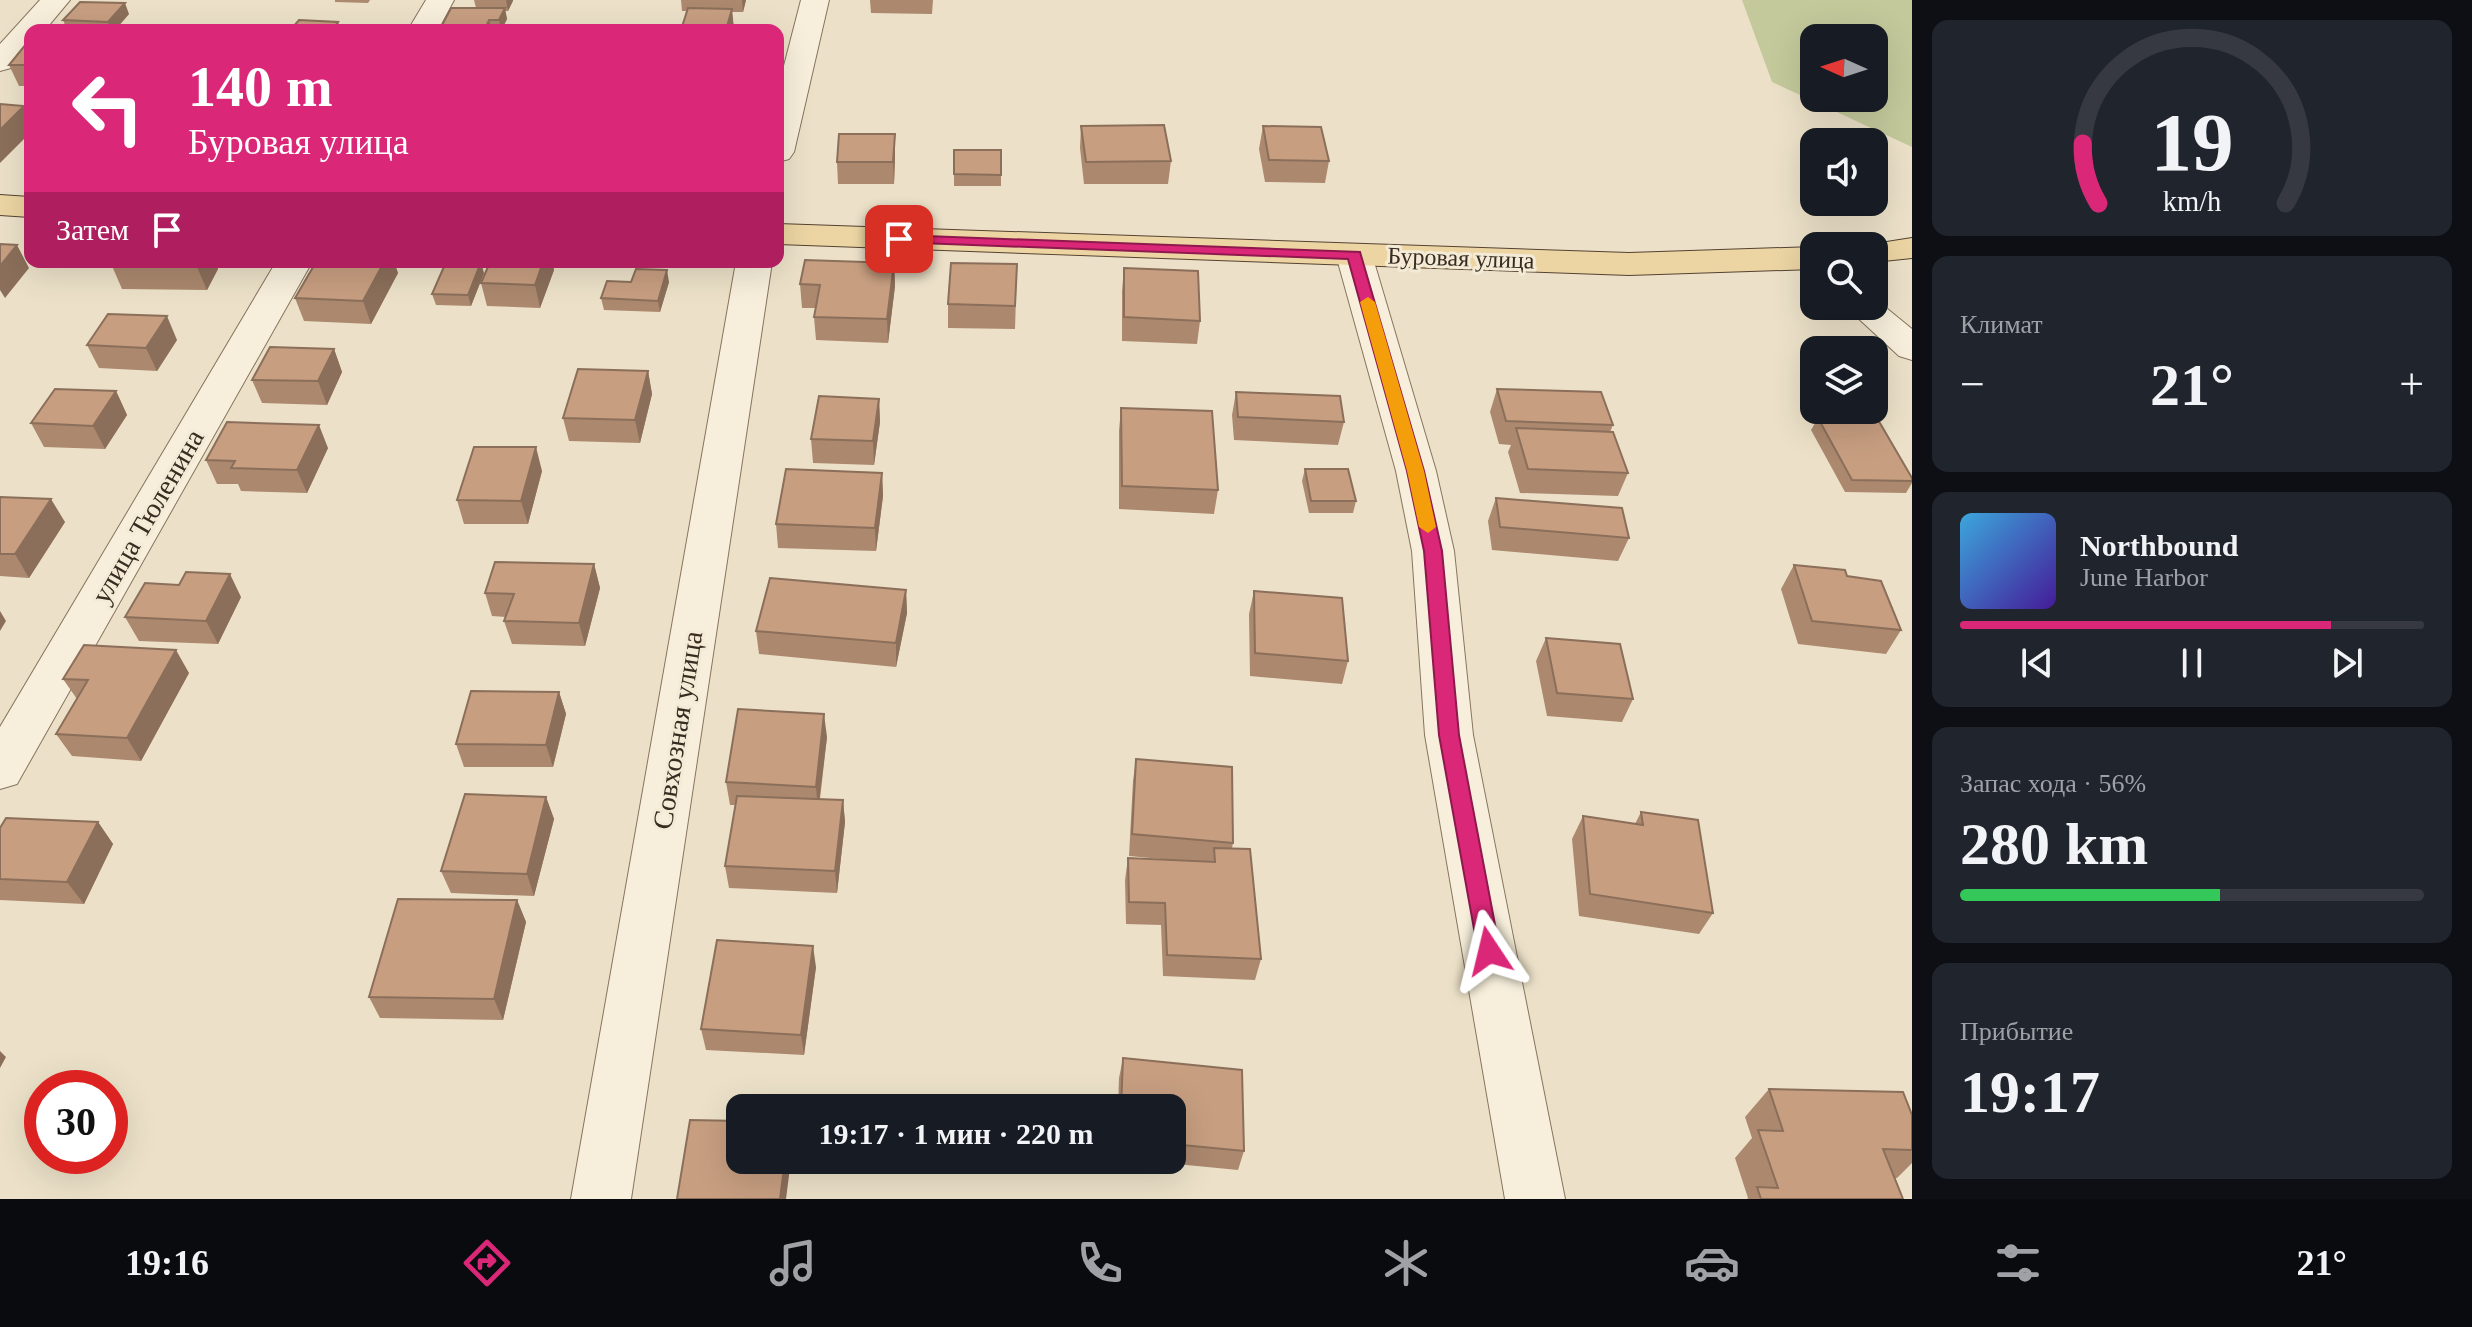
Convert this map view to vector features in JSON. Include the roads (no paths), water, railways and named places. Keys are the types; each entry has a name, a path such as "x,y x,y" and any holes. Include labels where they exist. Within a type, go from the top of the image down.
{"main road":[{"path":"0,205 24,207"},
{"name":"Буровая улица","path":"784,234 1629,264 1800,260"},
{"path":"1888,251 1912,248"}],"street":[{"path":"34,24 56,0"},
{"path":"426,24 440,0"},
{"path":"784,127 815,0"},
{"path":"0,62 24,35"},
{"path":"1354,255 1416,471 1433,551 1449,735 1535,1199"},
{"name":"улица Тюленина","path":"0,770 291,268"},
{"name":"Совхозная улица","path":"601,1199 753,268"},
{"path":"1879,320 1912,348"}]}
